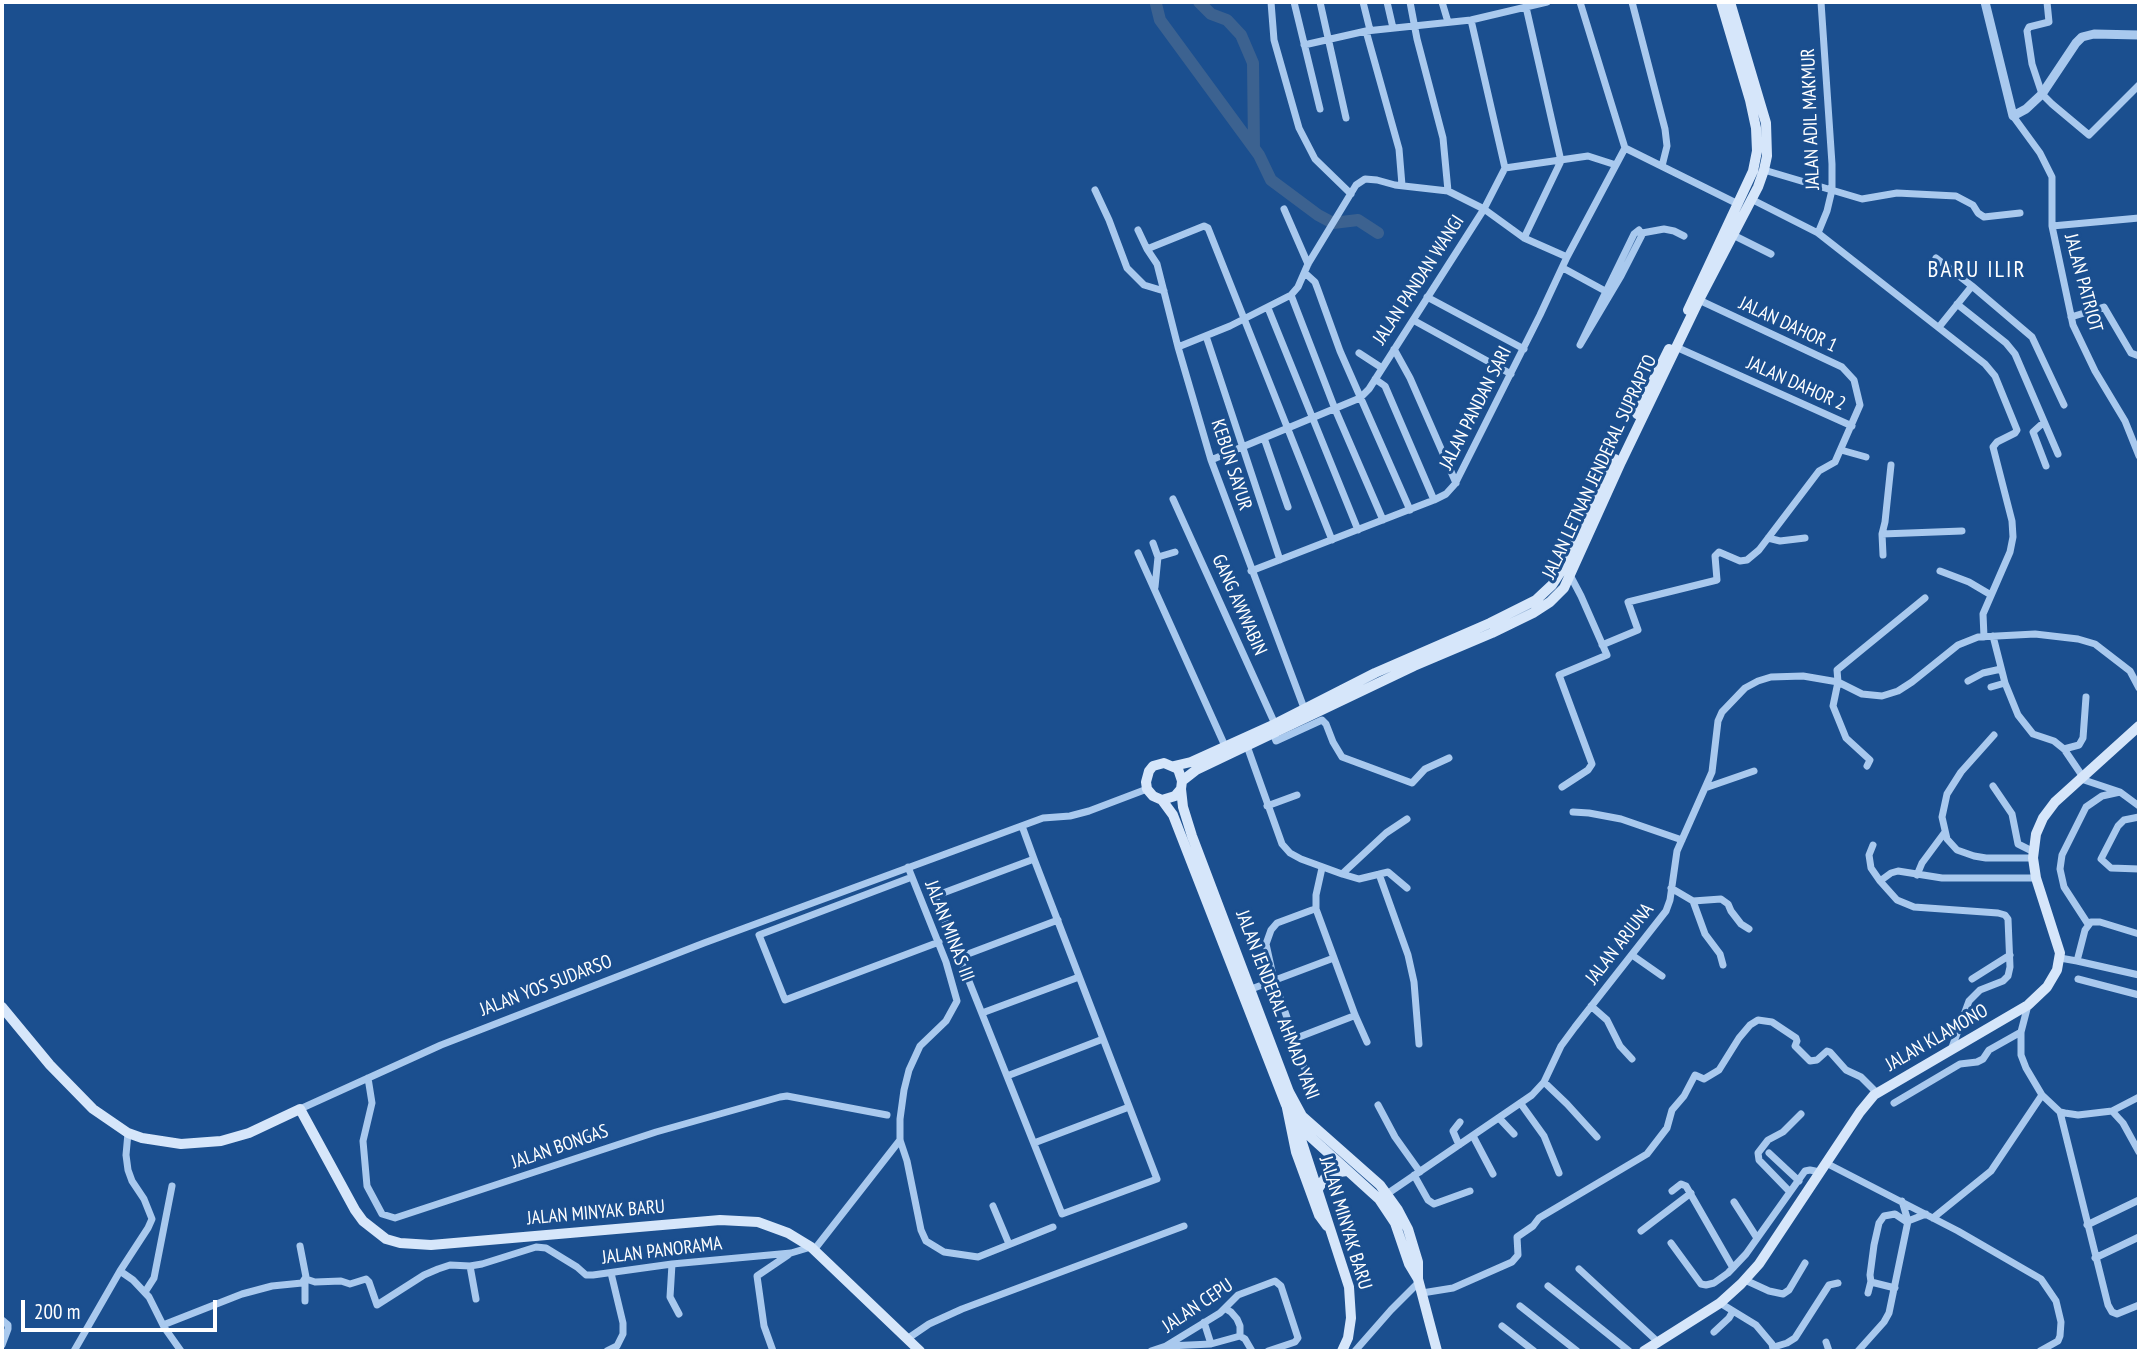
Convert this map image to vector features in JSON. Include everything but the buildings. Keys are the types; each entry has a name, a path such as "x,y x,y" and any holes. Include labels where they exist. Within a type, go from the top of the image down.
{"main road":[{"name":"JALAN LETNAN JENDERAL SUPRAPTO","path":"1174,766 1191,762 1225,746 1274,729 1550,602 1560,593 1571,577 1635,425 1756,160 1757,139 1750,100 1721,2"},
{"name":"JALAN LETNAN JENDERAL SUPRAPTO","path":"1182,785 1196,770 1247,746 1304,708 1375,673 1491,628 1544,594 1557,578 1764,170 1767,156 1766,123 1730,2"},
{"path":"2060,958 2036,878 2036,834 2043,818 2055,802 2139,726"},
{"path":"1164,763 1174,766 1180,773 1182,785 1175,796 1162,800 1153,796 1147,789 1146,776 1153,766 1164,763"},
{"name":"JALAN JENDERAL AHMAD YANI","path":"1182,785 1183,807 1192,836 1246,991"},
{"name":"JALAN JENDERAL AHMAD YANI","path":"1162,800 1173,815 1291,1106 1371,1177 1387,1194 1408,1229 1437,1351"},
{"name":"JALAN KLAMONO","path":"1644,1351 1720,1303 1745,1280 1759,1264 1860,1112 1877,1093 2028,1004 2051,982 2060,958"},
{"name":"JALAN YOS SUDARSO","path":"2,1007 50,1065 93,1109 128,1133 162,1142 209,1143 249,1133 300,1109"},
{"path":"1291,1106 1288,1120 1296,1152 1319,1215 1329,1229"},
{"name":"JALAN MINYAK BARU","path":"1291,1106 1345,1272 1351,1318 1348,1338 1342,1351"},
{"name":"JALAN MINYAK BARU","path":"300,1109 355,1210 386,1239 400,1243 431,1245 731,1220 758,1222 788,1233 813,1249 920,1351"},
{"name":"JALAN JENDERAL AHMAD YANI","path":"1295,1120 1379,1199 1395,1223 1409,1265 1419,1280"},
{"path":"1318,1189 1332,1173 1347,1171"}],"street":[{"path":"1270,2 1274,40 1304,141 1327,172 1351,194"},
{"path":"1294,2 1320,109"},
{"path":"1320,2 1346,118"},
{"path":"1363,2 1396,139 1402,185"},
{"path":"1387,2 1393,28"},
{"path":"1410,2 1441,126 1448,191"},
{"path":"1443,2 1448,22"},
{"path":"1507,2 1510,11"},
{"path":"1304,45 1368,31 1471,20 1542,2"},
{"path":"1580,2 1625,148 1738,204"},
{"path":"1632,2 1667,140 1667,151 1661,166"},
{"name":"JALAN ADIL MAKMUR","path":"1818,233 1832,190 1821,2"},
{"path":"1984,2 2013,116 2026,109 2042,94 2082,37 2094,34 2139,34"},
{"path":"2047,2 2049,22 2027,29 2030,53 2042,94 2089,135 2139,85"},
{"path":"1524,238 1561,161 1526,7"},
{"path":"1471,20 1505,168 1591,156 1616,164"},
{"name":"JALAN PATRIOT","path":"2013,116 2040,153 2050,172 2053,188 2052,226 2075,330 2095,371 2125,421 2139,456"},
{"name":"JALAN PANDAN SARI","path":"1251,571 1434,500 1446,494 1456,483 1567,257 1625,148"},
{"name":"JALAN PANDAN WANGI","path":"1211,460 1360,398 1376,379 1484,209 1505,168"},
{"path":"1764,170 1862,199 1897,193 1956,196 1972,205 1984,217 2020,213"},
{"path":"1178,347 1244,320 1291,295 1356,185 1365,179 1448,191 1484,209 1524,238 1567,257"},
{"path":"1096,190 1127,268 1146,286 1164,291"},
{"path":"1751,199 1818,233 1990,368 1995,376 2017,430 1994,446 2012,521 2013,537 2010,552 1982,618 1984,637"},
{"path":"1284,209 1308,264"},
{"path":"2052,226 2139,218"},
{"path":"1147,249 1203,226 1209,229 1332,540"},
{"path":"1608,292 1580,345 1642,233 1664,229 1684,236"},
{"name":"KEBUN SAYUR","path":"1138,230 1156,261 1211,460 1304,708"},
{"path":"1733,235 1771,254"},
{"path":"1936,258 2032,337 2064,405"},
{"path":"1563,268 1608,292"},
{"path":"1305,273 1315,282 1360,398 1410,510"},
{"path":"1939,327 1972,286"},
{"path":"1291,295 1335,409 1383,520"},
{"path":"1427,297 1524,349"},
{"name":"JALAN DAHOR 1","path":"1699,300 1846,370 1854,380 1860,405 1852,426"},
{"path":"1957,304 2012,350 2058,454"},
{"path":"2071,317 2104,307 2131,353 2139,356"},
{"path":"1268,308 1358,530"},
{"path":"1413,320 1511,374"},
{"path":"1206,336 1280,560"},
{"name":"JALAN DAHOR 2","path":"1602,645 1638,630 1628,602 1714,581 1718,577 1717,553 1723,552 1740,561 1747,560 1759,550 1819,471 1835,462 1852,426 1676,347"},
{"path":"1394,349 1410,378 1456,483"},
{"path":"1359,353 1382,368"},
{"path":"1376,379 1385,386 1434,500"},
{"path":"2045,422 2033,432 2046,466"},
{"path":"1264,438 1288,506"},
{"path":"1841,450 1866,457"},
{"path":"1883,555 1882,534 1891,465"},
{"name":"GANG AWWABIN","path":"1173,499 1274,729"},
{"path":"1882,534 1962,531"},
{"path":"1768,538 1780,541 1805,538"},
{"path":"1153,543 1158,558 1155,592"},
{"path":"1158,558 1175,552"},
{"path":"1138,554 1225,746"},
{"path":"1940,570 1991,595"},
{"path":"1562,787 1588,770 1592,764 1559,675 1607,655 1571,577"},
{"path":"1867,765 1870,760 1846,738 1833,706 1838,669 1925,598"},
{"name":"JALAN ARJUNA","path":"1387,1194 1521,1104 1544,1082 1561,1046 1668,908 1676,856 1714,762 1718,721 1722,712 1739,693 1758,681 1781,676 1811,677 1838,682 1862,694 1877,697 1888,695 1912,682 1958,645 1984,637 2035,634 2085,640 2095,644 2122,664 2135,678 2139,688"},
{"path":"1993,636 2005,683 2018,715 2030,731 2041,738 2054,741 2064,749 2082,778 2120,792 2139,806"},
{"path":"1968,681 1983,673 2001,669"},
{"path":"1991,687 2005,683"},
{"path":"2064,749 2079,745 2083,738 2086,697"},
{"path":"1274,729 1276,741 1322,720 1342,757 1412,783 1425,769 1449,758"},
{"path":"1994,735 1961,772 1947,794 1942,809 1945,832 1953,847 1966,854 1986,858 2034,855"},
{"path":"1247,746 1279,839 1285,849 1294,856 1324,869 1359,879 1389,873 1407,888"},
{"path":"1705,789 1754,771"},
{"path":"1993,786 2012,814 2018,845 2034,855"},
{"name":"JALAN YOS SUDARSO","path":"300,1109 440,1045 908,867 1043,818 1070,816 1088,811 1147,789"},
{"path":"2077,961 2088,924 2064,887 2060,869 2062,855 2086,807 2102,796 2120,792"},
{"path":"1268,806 1297,795"},
{"path":"1573,812 1621,819 1682,840"},
{"path":"2139,817 2124,820 2118,826 2101,859 2111,868 2139,869"},
{"path":"1342,874 1385,832 1407,819"},
{"path":"1022,826 1157,1179 1062,1214 935,896 1034,859"},
{"path":"1917,875 1922,863 1945,832"},
{"path":"1873,845 1869,859 1871,868 1897,900 1914,907 2005,915 2008,919 2010,967 2007,978 1980,990 1969,1001 1951,1050"},
{"name":"JALAN MINAS III","path":"900,1140 900,1119 909,1070 920,1046 946,1021 957,1000 939,942 908,867"},
{"path":"1324,869 1316,895 1316,909 1367,1042"},
{"path":"1880,881 1896,872 1942,878 2036,878"},
{"path":"1379,874 1408,955 1415,992 1419,1044"},
{"path":"912,877 759,935 785,1000 939,942"},
{"path":"1671,888 1693,901 1721,899 1728,904 1741,924 1749,929"},
{"path":"1693,901 1705,934 1720,954 1723,965"},
{"path":"1304,1067 1272,980 1266,950 1271,930 1277,923 1312,910"},
{"path":"960,957 1058,920"},
{"path":"2088,924 2100,922 2139,934"},
{"path":"1632,955 1662,976"},
{"path":"1972,979 2010,955"},
{"path":"2060,958 2139,975"},
{"path":"1246,991 1331,960"},
{"path":"982,1013 1079,977"},
{"path":"2078,979 2139,995"},
{"path":"2028,1004 2021,1032 2022,1058 2042,1095 2060,1112 2108,1305 2117,1314 2139,1305"},
{"path":"1591,1006 1607,1020 1620,1045 1632,1059"},
{"path":"1294,1039 1351,1017"},
{"path":"1422,1293 1453,1288 1512,1262 1518,1255 1518,1235 1533,1226 1544,1214 1647,1154 1667,1128 1672,1110 1684,1096 1695,1074 1704,1079 1718,1070 1739,1038 1758,1020 1788,1031 1797,1041 1795,1046 1810,1061 1817,1060 1827,1051 1830,1052 1846,1070 1861,1077 1877,1093"},
{"path":"1894,1103 1960,1064 1983,1059 1989,1050 2021,1032"},
{"path":"1007,1076 1103,1039"},
{"name":"JALAN BONGAS","path":"368,1078 372,1103 363,1140 367,1186 382,1214 395,1218 656,1132 780,1097 787,1096 887,1115"},
{"path":"1544,1082 1597,1137"},
{"path":"1868,1293 1880,1220 1895,1214 1908,1222 1929,1216 1991,1171 2042,1095"},
{"path":"2060,1112 2078,1115 2112,1111 2139,1097"},
{"path":"1521,1104 1544,1136 1559,1173"},
{"path":"1378,1105 1428,1200 1434,1205 1470,1191"},
{"path":"1034,1143 1129,1107"},
{"path":"2112,1111 2123,1123 2139,1152"},
{"path":"1790,1192 1759,1160 1758,1153 1768,1140 1783,1132 1801,1114"},
{"path":"1499,1118 1514,1134"},
{"path":"1459,1145 1453,1131 1460,1122"},
{"path":"74,1351 152,1219 128,1170 128,1133"},
{"path":"1473,1136 1493,1174"},
{"path":"813,1249 900,1140"},
{"path":"900,1140 921,1230 926,1241 944,1252 978,1256 1053,1227"},
{"path":"1769,1153 1798,1181"},
{"path":"1671,1243 1703,1285 1714,1283 1733,1268 1758,1238 1807,1170 1823,1168 1902,1201 2034,1274 2044,1283 2057,1306 2061,1329 2054,1344 2040,1351"},
{"path":"1672,1191 1681,1184 1691,1194 1733,1268"},
{"path":"145,1292 154,1278 172,1186"},
{"path":"1641,1231 1691,1194"},
{"path":"2087,1225 2139,1200"},
{"path":"1858,1351 1887,1318 1908,1222 1902,1201"},
{"path":"1734,1202 1758,1238"},
{"path":"993,1206 1009,1244"},
{"path":"907,1339 929,1324 962,1309 1184,1226"},
{"path":"2095,1258 2139,1237"},
{"path":"300,1245 305,1301"},
{"name":"JALAN PANORAMA","path":"163,1325 242,1294 305,1280 351,1284 366,1279 377,1305 438,1269 450,1265 470,1266 498,1260 536,1247 555,1253 586,1275 813,1249"},
{"path":"773,1351 764,1326 757,1276 791,1253"},
{"path":"1745,1280 1785,1294 1805,1263"},
{"path":"672,1264 670,1297 679,1314"},
{"path":"470,1266 477,1299"},
{"path":"1579,1269 1658,1342"},
{"path":"120,1271 145,1292 181,1351"},
{"path":"607,1351 617,1346 623,1334 611,1273"},
{"path":"1356,1350 1419,1280"},
{"name":"JALAN CEPU","path":"1165,1349 1226,1309 1238,1295 1275,1281 1280,1284 1298,1338 1295,1342 1268,1351"},
{"path":"1871,1281 1873,1284 1895,1288"},
{"path":"1720,1303 1756,1325 1773,1349 1795,1338 1818,1310 1829,1285 1838,1283"},
{"path":"1548,1286 1629,1351"},
{"path":"1520,1306 1577,1351"},
{"path":"1226,1309 1237,1319 1240,1336 1252,1351"},
{"path":"1714,1332 1733,1311"},
{"path":"2,1320 8,1327 2,1345"},
{"path":"1204,1322 1211,1344"},
{"path":"1502,1326 1534,1351"},
{"name":"JALAN CEPU","path":"1151,1351 1211,1344 1240,1336"},
{"path":"1826,1342 1829,1351"}],"waterway":[{"path":"1199,2 1211,14 1227,20 1241,35 1253,63 1254,148"},
{"path":"1156,4 1160,20 1259,155 1271,180 1333,223 1358,220 1378,233"}],"district":[{"name":"BARU ILIR","path":"1977,270"}]}
